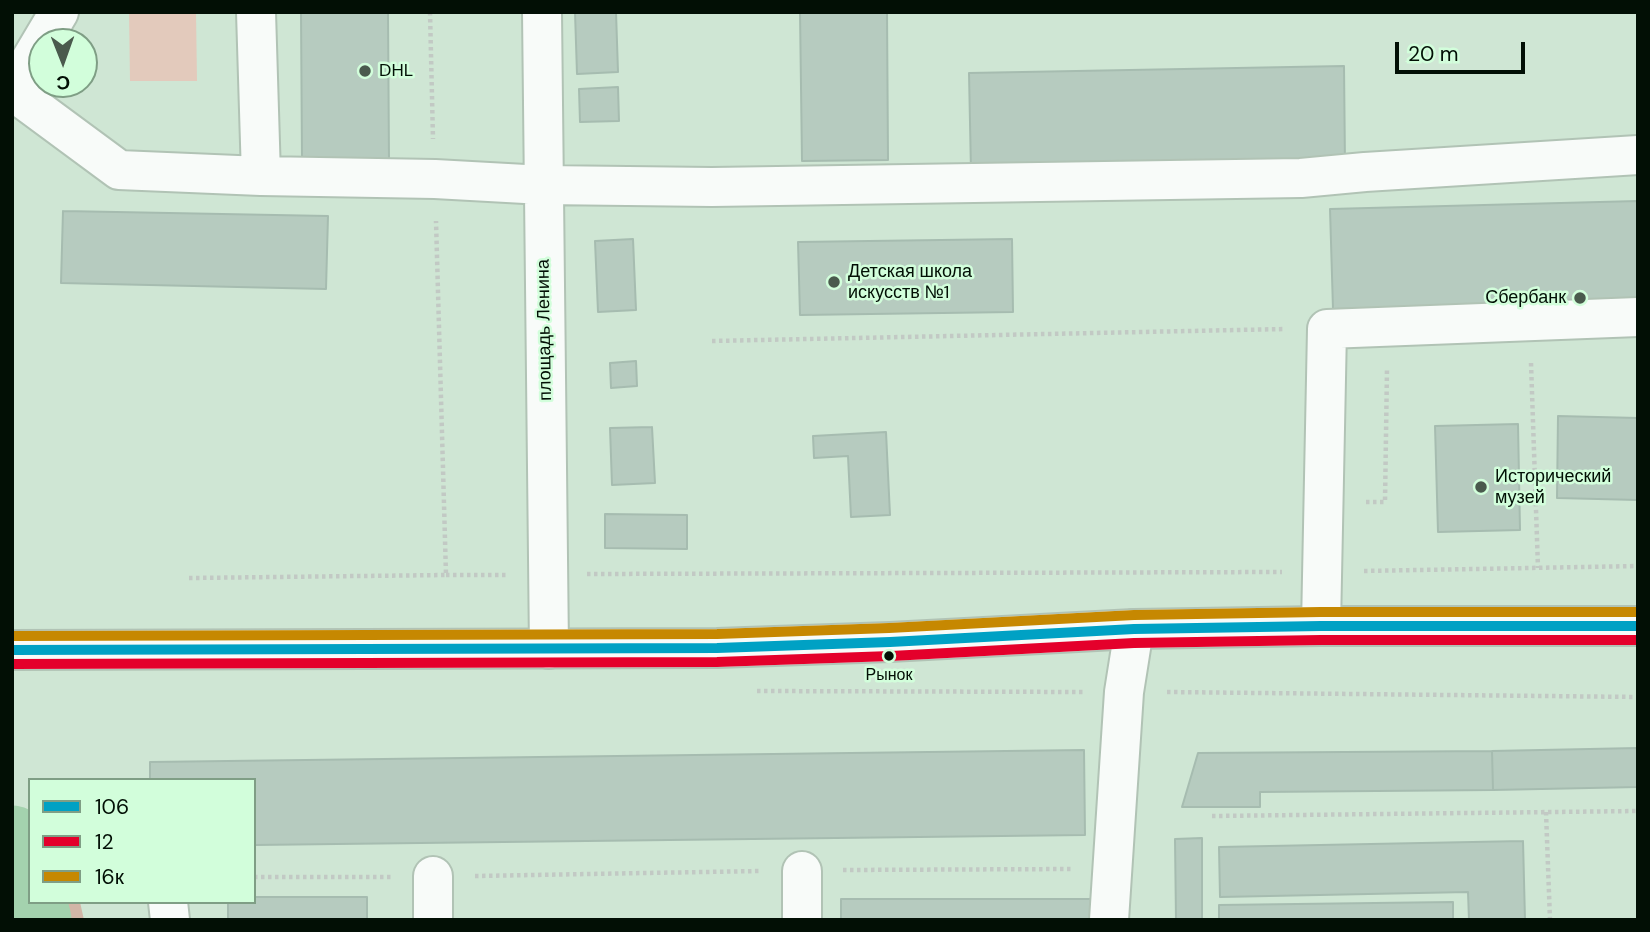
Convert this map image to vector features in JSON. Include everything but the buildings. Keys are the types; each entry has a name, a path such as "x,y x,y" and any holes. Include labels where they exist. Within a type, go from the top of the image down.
{"main road":[{"path":"60,12 12,91 119,170 435,179 543,185 712,187 1301,178 1638,155"},
{"path":"256,12 261,176"},
{"name":"площадь Ленина","path":"542,12 549,649"},
{"path":"1321,626 1327,328 1638,317"},
{"path":"12,650 770,646 1134,629 1638,626"},
{"path":"1109,920 1124,692 1134,629"},
{"path":"802,870 802,920"},
{"path":"433,876 433,920"}],"path":[{"path":"430,12 446,575"},
{"path":"712,341 1327,328"},
{"path":"1531,362 1538,568"},
{"path":"1325,503 1385,502 1387,364"},
{"path":"189,578 1323,571 1638,566"},
{"path":"748,691 1638,697"},
{"path":"1212,816 1638,811"},
{"path":"1546,812 1550,920"},
{"path":"256,877 1114,869"}],"shaded area":[{"path":"129,12 196,12 197,81 130,81"},
{"path":"12,831 28,831 28,904 80,904 84,920 12,920"}],"waterway":[{"path":"12,844 28,902"},
{"path":"29,904 33,920"}],"transit line":[{"name":"16к","path":"12,636 717,634 1134,615 1638,612"},
{"name":"106","path":"12,650 717,648 1134,629 1638,626"},
{"name":"12","path":"12,664 717,662 1134,643 1638,640"}],"place":[{"name":"DHL","path":"365,71"},
{"name":"Детская школа искусств №1","path":"834,282"},
{"name":"Сбербанк","path":"1580,298"},
{"name":"Исторический музей","path":"1481,487"},
{"name":"Рынок","path":"889,656"}]}
